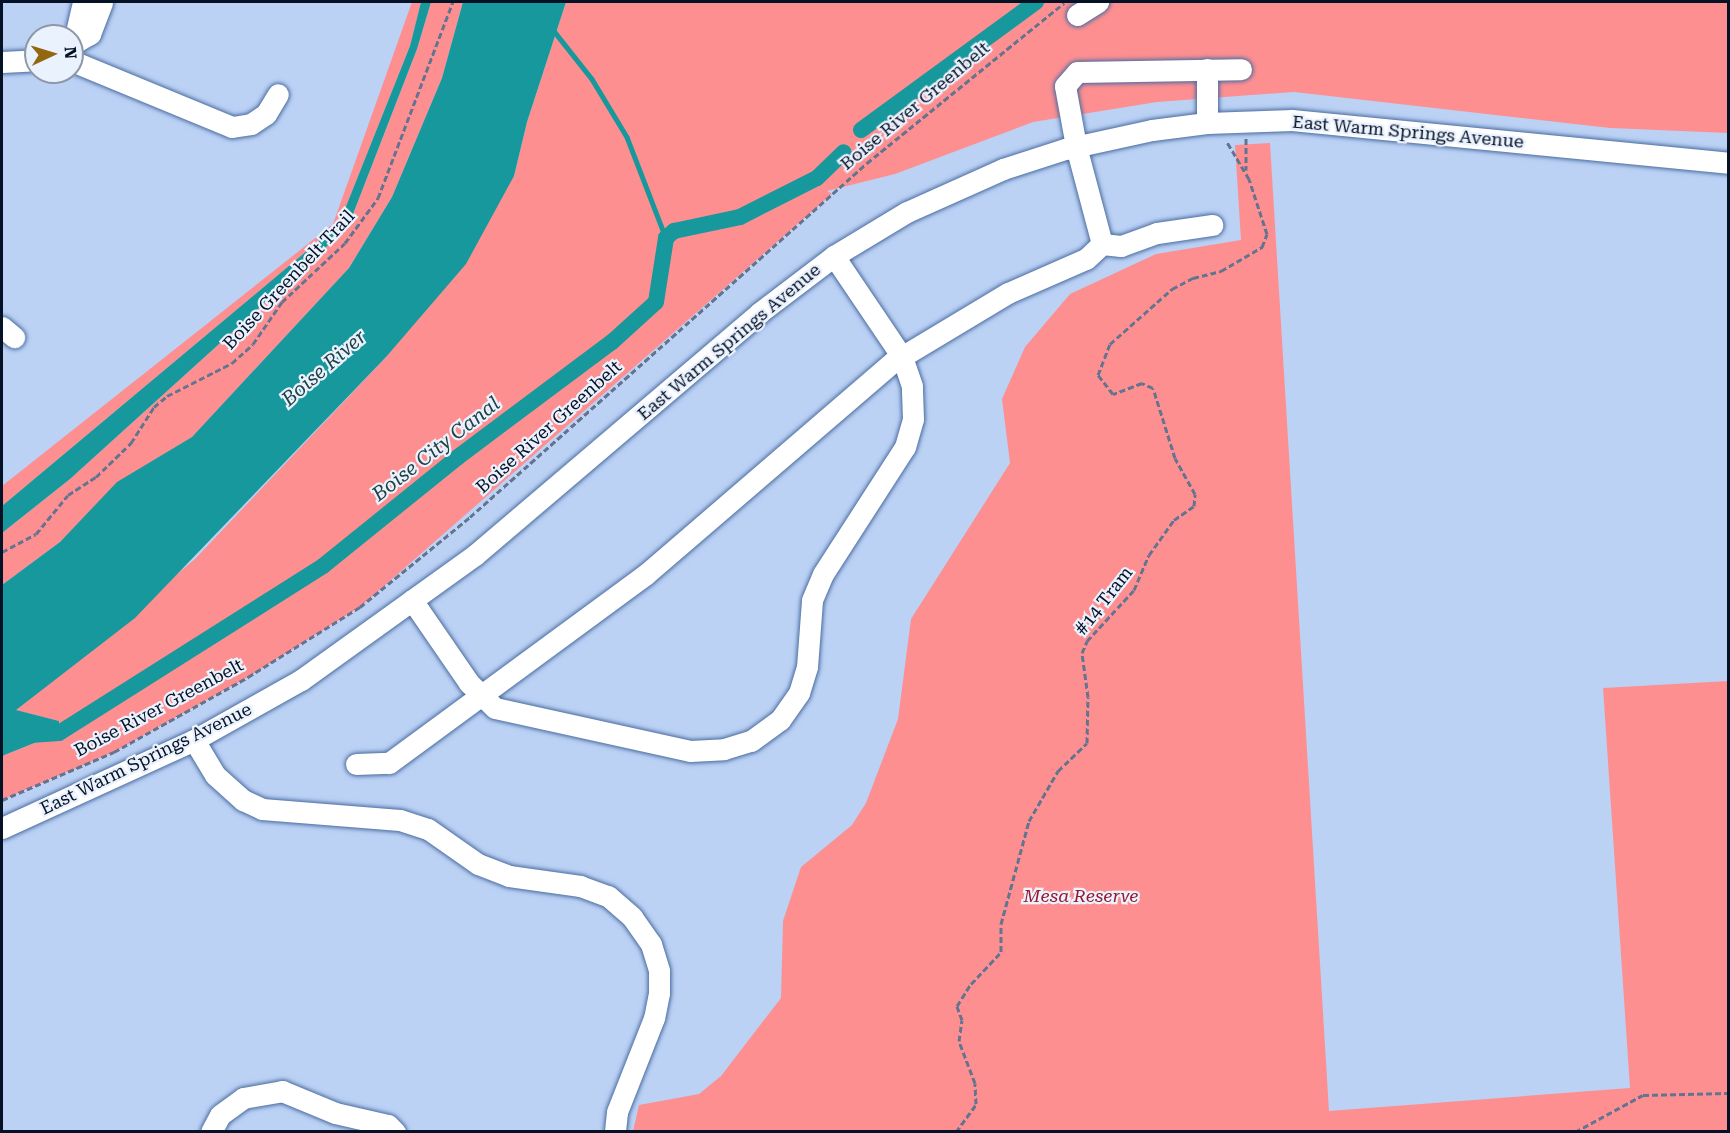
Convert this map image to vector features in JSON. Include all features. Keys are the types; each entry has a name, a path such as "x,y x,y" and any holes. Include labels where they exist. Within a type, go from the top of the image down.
{"street":[{"path":"78,24 83,2"},
{"path":"84,39 90,34 102,2"},
{"path":"1071,8 1098,2"},
{"path":"2,62 24,61"},
{"path":"84,66 232,127 251,124 266,114 278,94"},
{"path":"1207,69 1207,123"},
{"path":"1102,244 1076,146 1065,86 1077,72 1241,69"},
{"name":"East Warm Springs Avenue","path":"2,828 194,740 301,680 512,525 759,313 834,256 907,212 951,190 1076,146 1207,123 1354,123 1728,163"},
{"path":"356,764 389,763 645,575 902,357 1008,293 1086,259 1102,244 1121,246 1157,233 1212,225"},
{"path":"412,600 480,697 495,708 515,715 690,751 724,749 751,741 780,720 799,693 807,667 812,600 823,574 905,447 913,419 912,386 902,357 834,256"},
{"path":"194,740 215,775 243,800 262,809 400,820 428,829 478,864 509,876 580,886 608,896 632,917 651,944 659,971 659,993 654,1018 617,1112 615,1131"},
{"path":"211,1131 220,1115 243,1098 282,1091 335,1113 388,1125 395,1131"}],"path":[{"name":"Boise Greenbelt Trail","path":"2,552 36,534 68,495 96,477 131,443 154,407 167,396 232,363 253,344 282,302 345,243 378,198 453,2"},
{"name":"Boise River Greenbelt","path":"2,800 114,752 193,708 360,607 470,518 867,163 1071,8"},
{"name":"#14 Tram","path":"1245,122 1247,175"},
{"name":"#14 Tram","path":"956,1131 976,1104 975,1083 959,1041 962,1020 957,1006 971,984 1000,952 1001,924 1029,821 1058,771 1087,743 1088,697 1082,653 1087,641 1134,590 1149,555 1174,520 1194,506 1195,500 1175,458 1153,388 1142,383 1113,394 1100,383 1101,365 1110,344 1172,289 1193,278 1221,271 1262,247 1267,234 1247,175 1227,142"},
{"path":"193,708 196,713"},
{"path":"1575,1131 1643,1095 1728,1093"}],"green space":[{"path":"412,2 421,2 410,46 339,224 2,506 2,486 333,224"},
{"path":"431,2 463,2 442,78 392,197 349,268 192,437 118,482 60,542 2,585 2,533 70,479 348,227 417,49"},
{"path":"566,2 1728,2 1728,133 1610,128 1294,92 1157,102 1033,122 895,174 827,191 832,194 360,607 248,677 114,752 2,800 2,756 59,733 59,721 15,710 195,559 386,357 514,176 527,122"},
{"name":"Mesa Reserve","path":"1270,143 1329,1111 1630,1088 1603,688 1728,681 1728,1131 633,1131 639,1105 699,1094 721,1076 781,998 783,921 801,867 852,825 866,803 898,719 911,619 1010,463 1002,399 1025,347 1070,294 1156,254 1241,240 1235,145"}],"water":[{"path":"421,2 431,2 417,49 348,227 70,479 2,533 2,506 339,224 410,46"},
{"name":"Boise River","path":"463,2 566,2 527,122 514,176 466,264 386,357 135,618 16,710 59,721 59,733 2,756 2,585 60,542 117,482 192,437 349,268 392,197 442,78"}],"waterway":[{"name":"Boise City Canal","path":"861,130 1036,2"},
{"path":"554,31 592,79 627,137 666,238"},
{"name":"Boise City Canal","path":"2,737 59,733 323,566 458,457 612,342 656,302 666,238 674,231 740,217 817,178 844,152"}]}
